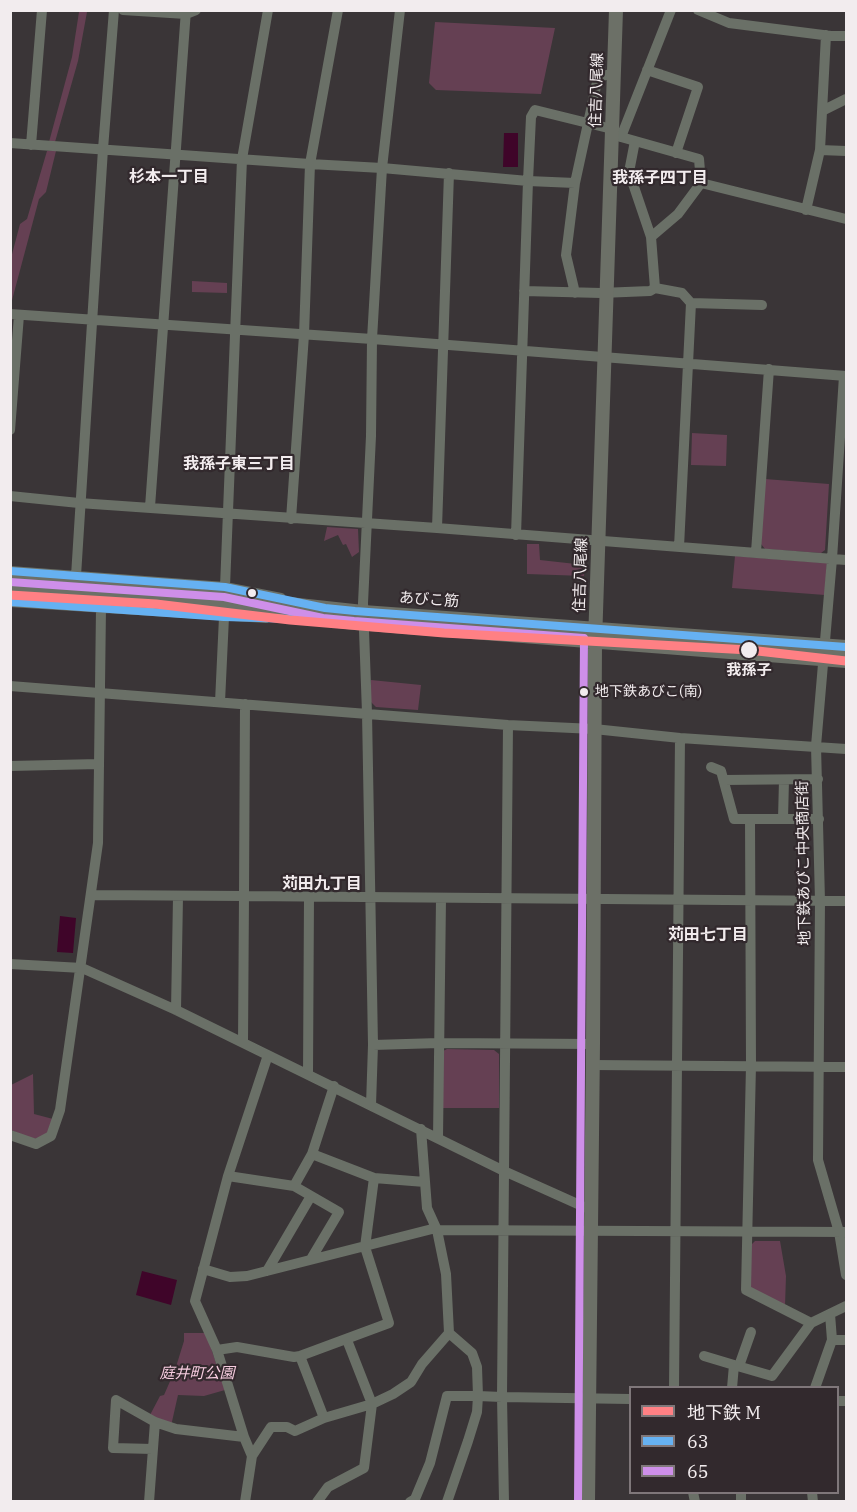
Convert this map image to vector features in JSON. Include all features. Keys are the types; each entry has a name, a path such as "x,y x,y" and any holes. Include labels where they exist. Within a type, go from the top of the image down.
{"main road":[{"name":"住吉八尾線","path":"588,1502 595,628 607,292 616,133 614,73 616,10"},
{"name":"あびこ筋","path":"10,582 60,591 225,608 314,620 363,618 595,628 825,652 846,661"},
{"name":"あびこ筋","path":"10,594 60,591 225,597 325,608 363,618 595,642 825,652 846,646"}],"street":[{"path":"30,144 42,10"},
{"path":"76,576 79,504 114,10"},
{"path":"123,10 189,12 176,154 150,507"},
{"path":"225,587 242,159 267,10"},
{"path":"291,519 304,335 310,164 338,10"},
{"path":"371,1105 373,1046 363,618 371,436 372,339 382,168 400,10"},
{"path":"616,133 647,70 671,10"},
{"path":"698,10 716,14 729,23 846,36"},
{"path":"806,210 820,150 826,35"},
{"path":"647,70 698,87 676,153"},
{"path":"575,293 566,255 575,183 599,78 614,73"},
{"path":"822,111 846,99"},
{"path":"516,535 528,181 531,117 535,110 699,159 701,183 678,214 651,237"},
{"path":"635,141 629,172 651,237 655,288"},
{"path":"10,143 575,183"},
{"path":"820,150 846,151"},
{"path":"437,528 449,173"},
{"path":"701,183 846,219"},
{"path":"524,291 575,293 650,291 655,288 682,293 691,303 679,547"},
{"path":"691,303 762,305"},
{"path":"10,430 15,315 372,339 845,376"},
{"path":"756,552 768,369"},
{"name":"地下鉄あびこ中央商店街","path":"845,376 816,746 820,901 818,1160 842,1232 846,1275"},
{"path":"10,496 79,504 150,507 846,560"},
{"path":"10,571 225,587 325,608"},
{"path":"10,602 224,617 314,620"},
{"path":"10,1136 36,1144 51,1136 60,1110 98,843 101,608"},
{"path":"220,702 224,617"},
{"path":"10,686 846,749"},
{"path":"243,1043 245,704"},
{"path":"504,1502 502,1231 508,725"},
{"path":"674,1386 680,738"},
{"path":"10,766 99,764"},
{"path":"711,767 721,771 734,819 819,819"},
{"path":"724,780 818,779"},
{"path":"783,819 784,780"},
{"path":"750,819 751,1065 746,1290 812,1323"},
{"path":"91,895 846,901"},
{"path":"176,1010 178,897"},
{"path":"308,1074 309,897"},
{"path":"438,1138 441,899"},
{"path":"10,964 82,968 176,1010 504,1171 591,1210"},
{"path":"373,1046 439,1043 593,1044"},
{"path":"252,1456 244,1437 218,1350 195,1300 228,1176 268,1055"},
{"path":"592,1065 846,1067"},
{"path":"294,1186 312,1154 334,1086"},
{"path":"245,1502 252,1456 271,1427 287,1427 295,1431 324,1418 372,1404 393,1394 411,1382 422,1364 449,1333 446,1274 437,1229 427,1208 421,1130"},
{"path":"312,1154 374,1178 425,1182"},
{"path":"228,1176 294,1186 339,1212 311,1259"},
{"path":"218,1350 237,1347 294,1357 390,1323 365,1247 374,1178"},
{"path":"267,1271 311,1196"},
{"path":"203,1269 230,1277 247,1276 437,1229 591,1232 842,1232"},
{"path":"769,1386 772,1376 812,1323 846,1306"},
{"path":"817,1386 832,1340 830,1314"},
{"path":"732,1386 737,1366 751,1332"},
{"path":"447,1502 477,1412 478,1396 477,1367 472,1353 449,1333"},
{"path":"317,1502 328,1487 364,1468 372,1404 347,1340"},
{"path":"832,1340 846,1340"},
{"path":"300,1356 324,1418"},
{"path":"704,1356 772,1376"},
{"path":"410,1502 414,1499 430,1463 447,1396 629,1399"},
{"path":"153,1449 113,1448 116,1400 155,1422 176,1429 244,1437"},
{"path":"149,1502 155,1422"}],"green space":[{"path":"79,12 87,12 78,61 55,142 49,142 72,57"},
{"path":"435,22 555,28 541,94 436,90 429,83"},
{"path":"47,151 56,151 46,192 39,199 11,304 11,258 20,224 27,219"},
{"path":"192,281 227,283 227,293 192,292"},
{"path":"692,433 727,435 726,466 691,465"},
{"path":"765,479 829,484 825,550 821,553 765,549 761,544"},
{"path":"327,527 358,529 359,552 352,557 346,544 343,545 338,535 324,541"},
{"path":"527,544 539,544 540,560 585,565 584,576 527,574"},
{"path":"735,556 827,563 825,595 732,588"},
{"path":"371,680 421,685 418,710 376,707 371,702"},
{"path":"447,1049 494,1050 499,1054 499,1108 443,1108 443,1051"},
{"path":"33,1074 34,1114 53,1119 49,1132 32,1139 11,1130 11,1085"},
{"path":"755,1241 780,1241 786,1276 785,1306 751,1290 751,1245"},
{"name":"庭井町公園","path":"184,1333 206,1333 225,1390 204,1396 178,1395 171,1426 150,1415 160,1396 164,1395 175,1370 184,1341"}],"shaded area":[{"path":"504,133 518,133 518,167 503,167"},
{"path":"60,916 76,918 73,953 57,952"},
{"path":"142,1271 177,1280 171,1305 136,1295"}],"metro line":[{"name":"M","path":"10,595 156,604 290,620 444,633 749,650 846,661"}],"transit line":[{"name":"63","path":"10,571 225,587 325,608 355,611 846,647"},
{"name":"65","path":"10,582 224,597 323,618 584,638 578,1502"},
{"name":"63","path":"10,602 224,617 294,619"}],"place":[{"name":"我孫子","path":"749,650"},
{"name":"地下鉄あびこ(南)","path":"584,692"}],"district":[{"name":"杉本一丁目","path":"169,177"},
{"name":"我孫子四丁目","path":"660,178"},
{"name":"我孫子東三丁目","path":"239,464"},
{"name":"苅田九丁目","path":"322,884"},
{"name":"苅田七丁目","path":"708,935"}]}
